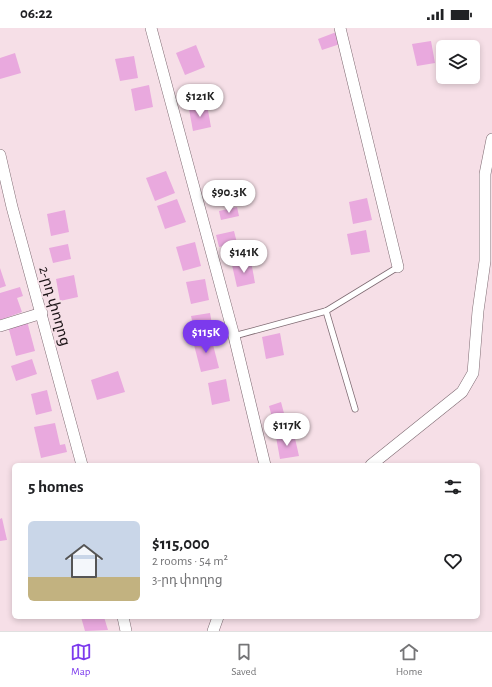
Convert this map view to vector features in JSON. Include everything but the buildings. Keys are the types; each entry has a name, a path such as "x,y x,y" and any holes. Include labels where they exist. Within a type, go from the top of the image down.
{"street":[{"path":"151,28 234,336 265,463"},
{"path":"340,28 398,267"},
{"path":"373,463 462,392 474,373 478,311 485,261 485,174 492,140"},
{"name":"2-րդ փողոց","path":"0,155 12,207 81,463"},
{"path":"0,326 42,313"},
{"path":"123,619 126,631"},
{"path":"213,631 217,619"}],"lane":[{"path":"234,336 326,311 398,267"},
{"path":"326,311 355,409"}]}
